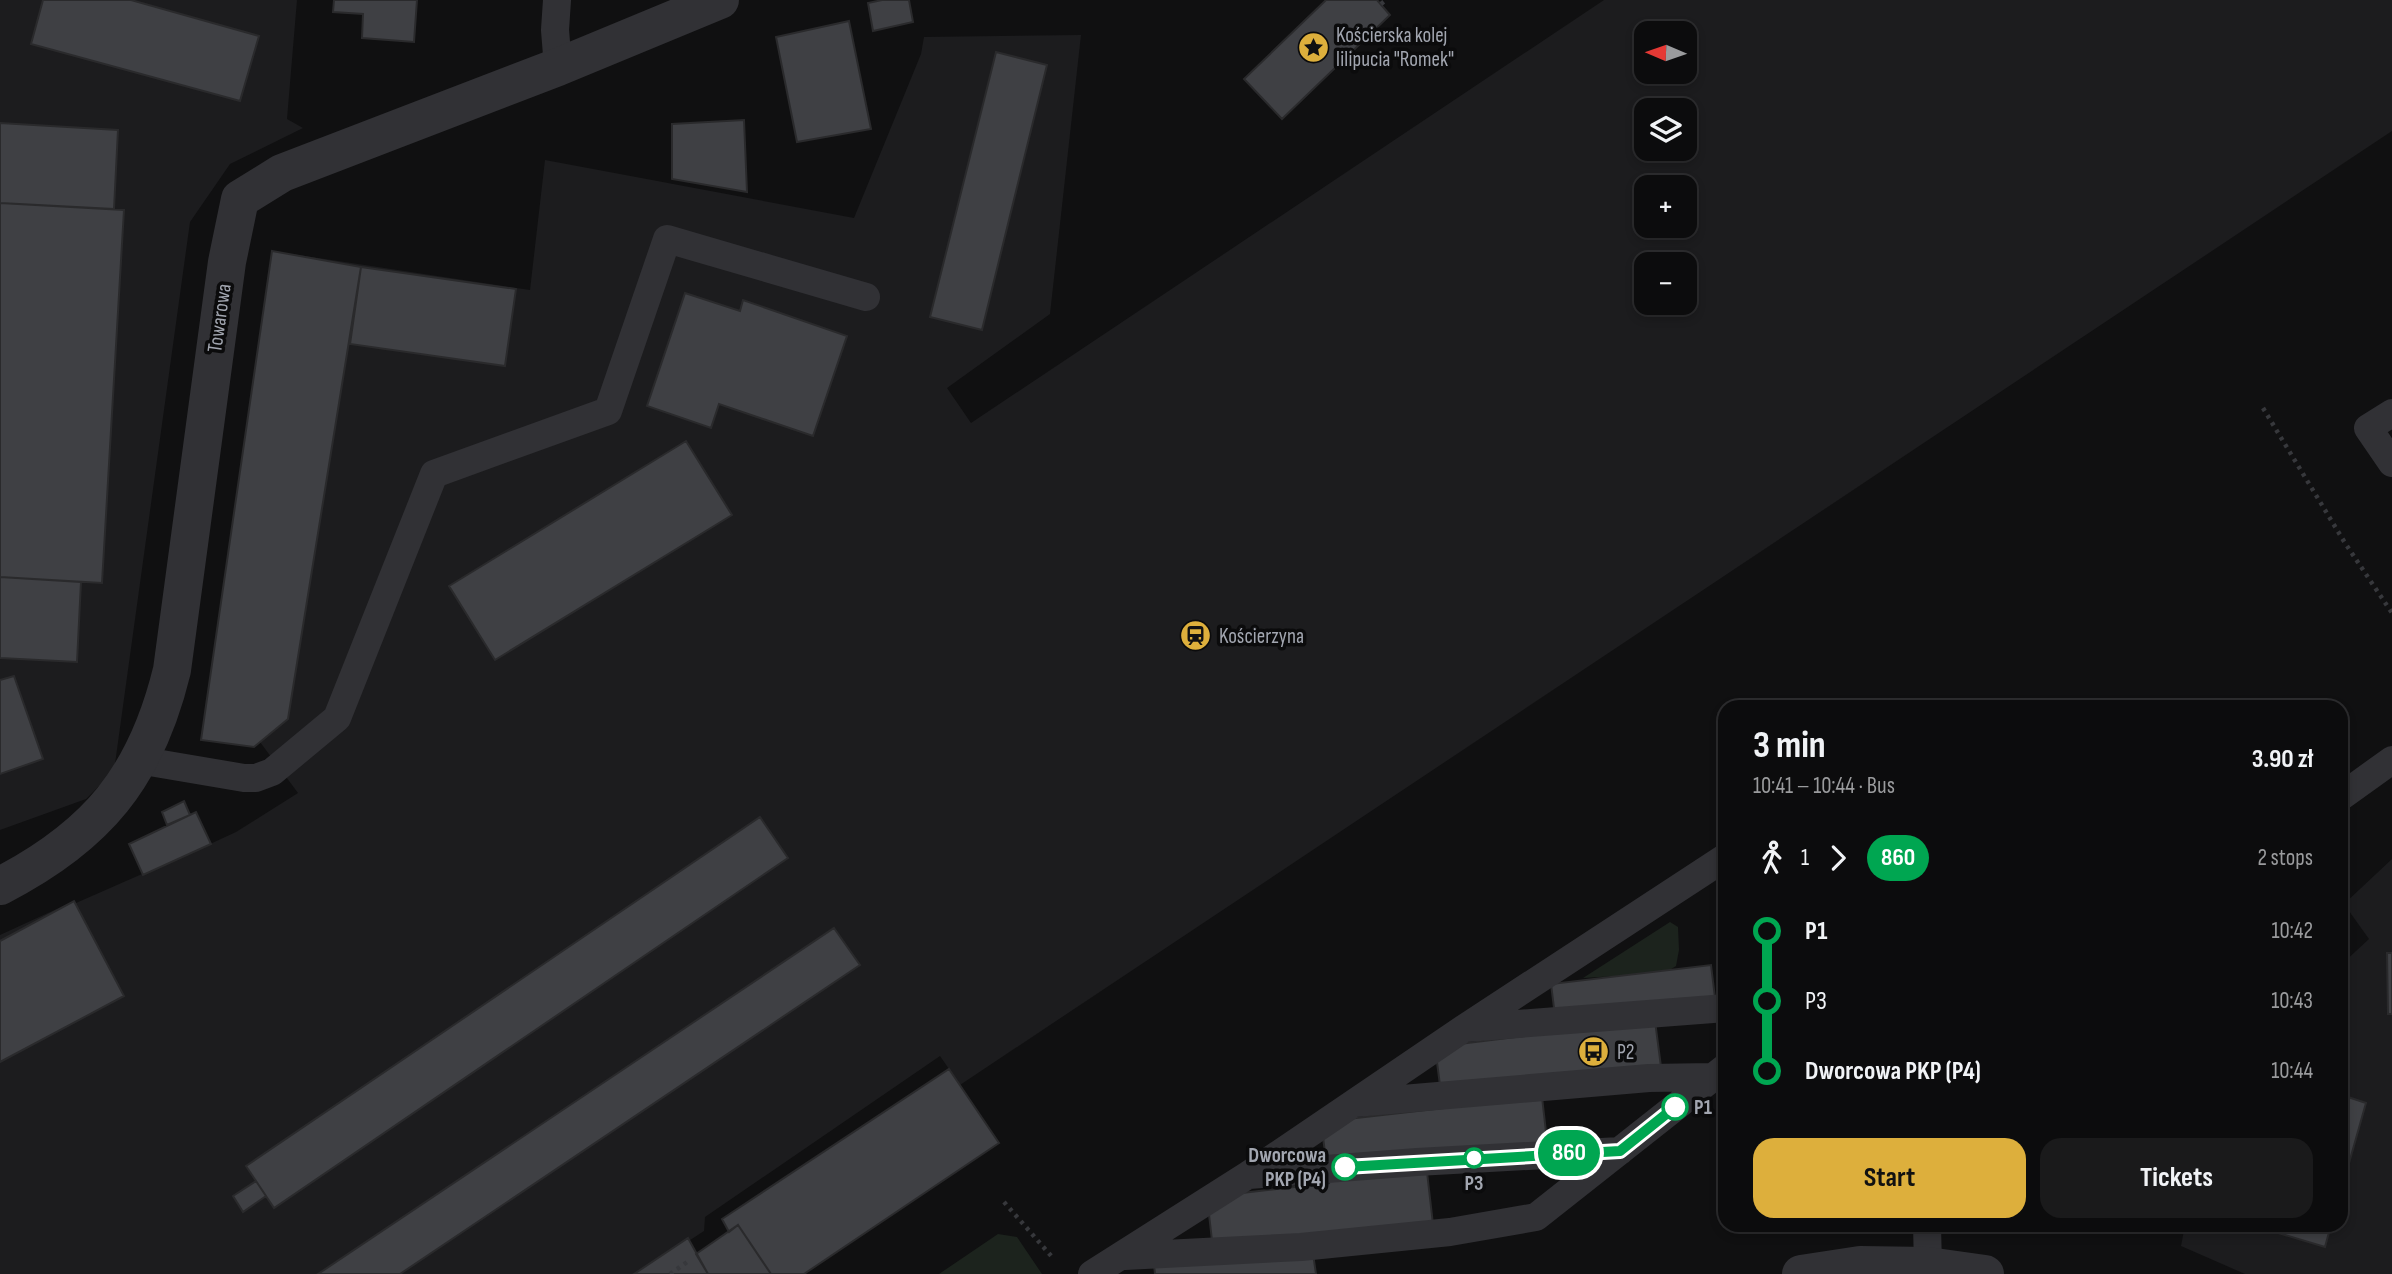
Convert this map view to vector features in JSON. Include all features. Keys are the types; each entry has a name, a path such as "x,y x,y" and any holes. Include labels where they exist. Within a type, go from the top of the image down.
{"street":[{"name":"Towarowa","path":"0,886 36,867 74,839 116,795 138,760 158,718 172,670 227,262 240,199 282,173 558,67 720,0"},
{"path":"1801,1274 1860,1265 1928,1266 1985,1274"}],"lane":[{"path":"557,0 555,30 558,67"},
{"path":"138,760 234,777 256,778 279,767 337,718 434,474 608,411 667,239 866,297"},
{"path":"2392,413 2368,428 2392,463"},
{"path":"2348,792 2392,760"},
{"path":"1092,1274 1248,1175 1463,1029 1718,862"},
{"path":"1463,1029 1718,1009"},
{"path":"1353,1103 1718,1072"},
{"path":"1123,1256 1301,1247 1450,1232 1536,1217 1718,1073"},
{"path":"1248,1175 1431,1161 1620,1151"},
{"path":"1927,1232 1928,1266"}],"path":[{"path":"2263,408 2392,613"},
{"path":"1004,1202 1058,1264"},
{"path":"670,1274 690,1260"}],"shaded area":[{"path":"0,0 297,0 287,119 303,128 230,164 190,222 114,771 86,799 0,830"},
{"path":"1604,0 2392,0 2392,131 960,1085 940,1056 705,1217 704,1231 638,1274 0,1274 0,935 74,901 76,903 143,875 236,832 298,793 260,742 254,747 201,740 272,251 530,290 545,160 854,218 921,54 924,37 1081,35 1050,314 947,388 971,423"},
{"path":"2392,859 2392,1274 2245,1274 2181,1246 2184,1232 2348,1232 2348,958 2369,939 2348,910 2348,900"},
{"path":"1670,922 1678,927 1679,950 1676,966 1665,973 1583,978"},
{"path":"998,1234 1017,1237 1042,1274 939,1274"}],"building":[{"path":"43,0 131,0 259,36 240,101 31,44"},
{"path":"334,0 417,0 414,42 362,38 363,14 333,12"},
{"path":"909,0 913,22 873,31 868,3"},
{"path":"1326,0 1377,0 1390,15 1282,119 1244,79"},
{"path":"849,21 871,129 797,142 776,37"},
{"path":"996,52 1047,65 982,330 930,317"},
{"path":"744,120 747,192 672,179 672,124"},
{"path":"0,123 118,130 114,209 0,203"},
{"path":"0,203 124,210 102,583 0,577"},
{"path":"272,251 361,267 288,719 254,747 201,740"},
{"path":"361,267 516,289 505,366 350,344"},
{"path":"685,293 740,311 743,300 847,336 813,436 719,404 711,428 647,406"},
{"path":"686,441 732,515 495,660 449,586"},
{"path":"0,577 81,582 77,662 0,658"},
{"path":"14,676 43,759 0,774 0,680"},
{"path":"184,801 190,815 167,825 162,812"},
{"path":"196,812 211,844 143,875 129,844"},
{"path":"760,817 788,858 274,1208 246,1166"},
{"path":"74,901 124,996 0,1062 0,941"},
{"path":"834,928 860,965 400,1274 318,1274"},
{"path":"2387,953 2392,953 2392,1014 2388,1014"},
{"path":"1711,965 1717,1014 1655,1021 1663,1082 1542,1097 1549,1158 1427,1172 1434,1233 1312,1247 1316,1274 1155,1274 1154,1265 1214,1258 1207,1197 1329,1183 1321,1122 1443,1108 1435,1047 1557,1032 1551,984"},
{"path":"949,1069 999,1143 804,1274 771,1274 738,1225 729,1232 722,1219"},
{"path":"2348,1097 2366,1103 2348,1167"},
{"path":"256,1181 266,1196 243,1212 233,1196"},
{"path":"738,1225 771,1274 708,1274 696,1254"},
{"path":"2275,1232 2329,1232 2325,1247"},
{"path":"688,1238 708,1274 634,1274"}],"bus line":[{"name":"860","path":"1345,1167 1620,1151 1675,1107"}],"place":[{"name":"Kościerska kolej lilipucia \"Romek\"","path":"1313,47"},
{"name":"Kościerzyna","path":"1196,636"},
{"name":"P2","path":"1594,1052"},
{"name":"P1","path":"1675,1107"},
{"name":"P3","path":"1474,1158"},
{"name":"Dworcowa PKP (P4)","path":"1345,1167"}]}
